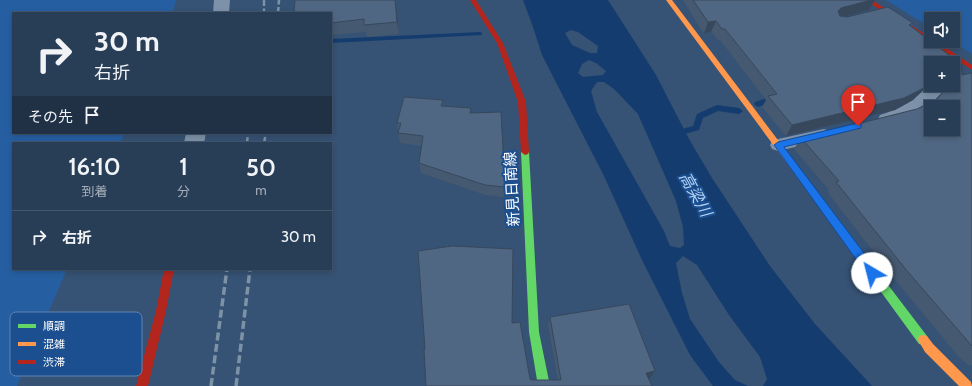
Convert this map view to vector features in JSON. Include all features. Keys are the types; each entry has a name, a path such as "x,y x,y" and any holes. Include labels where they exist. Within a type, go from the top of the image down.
{"street":[{"path":"221,12 222,0"},
{"name":"新見日南線","path":"474,0 500,43 522,102 534,332 544,386"},
{"path":"669,0 929,348 967,386"},
{"path":"868,0 972,68"},
{"path":"142,386 161,311 169,270"}],"lane":[{"path":"870,15 885,12"},
{"path":"873,123 902,115 920,104 932,92"},
{"path":"778,145 837,132"}],"shaded area":[{"path":"0,0 176,0 173,12 12,12 12,134 124,134 120,142 12,142 12,270 67,270 49,312 10,312 10,376 21,376 17,386 0,386"},
{"path":"886,0 972,0 972,54 960,47 960,12 924,12 924,24"}],"water":[{"name":"高梁川","path":"523,0 608,0 656,75 689,139 712,178 770,266 815,324 872,386 763,386 767,379 760,357 729,315 697,265 683,256 676,263 682,293 690,319 719,362 735,380 748,386 713,386 690,355 642,260 604,176 542,55","holes":["571,30 578,32 598,46 597,53 590,53 572,45 565,33","589,60 596,63 606,71 603,75 583,77 578,73 582,64","597,82 604,82 614,89 638,114 676,201 683,227 684,245 680,248 670,246 664,231 597,112 591,91"]}],"building":[{"path":"295,0 395,0 397,22 364,25 364,19 332,23 332,12 294,12"},
{"path":"693,0 871,0 841,8 838,11 840,16 847,17 888,7 913,23 909,25 924,36 924,48 940,48 950,56 924,56 924,87 904,98 792,125 768,96 777,94 725,29 722,29 716,21 708,22"},
{"path":"960,63 962,75 972,73 972,346 908,272 836,182 839,181 801,138 917,109 924,106 924,136 960,136 960,100 935,100 943,92 960,92"},
{"path":"404,97 443,100 441,106 471,108 470,113 501,112 505,187 485,185 419,163 423,136 398,133 401,123 397,123"},
{"path":"452,246 513,249 512,323 520,322 531,380 561,380 550,317 629,304 655,371 646,373 652,386 426,386 418,251"}],"waterway":[{"path":"332,41 480,34"},
{"path":"758,104 776,98"},
{"path":"674,134 696,128 700,116 717,108 739,111"}],"railway":[{"path":"264,0 264,12"},
{"path":"278,12 279,0"},
{"path":"247,142 248,134"},
{"path":"264,142 266,134"},
{"path":"211,386 227,270"},
{"path":"236,386 250,270"}],"traffic: fast":[{"path":"525,152 534,332 544,386"},
{"path":"806,183 923,340"}],"traffic: slow":[{"path":"669,0 806,183"},
{"path":"923,340 967,386"}],"traffic: jam":[{"path":"473,0 500,43 522,102 525,152"},
{"path":"868,0 972,68"},
{"path":"142,386 161,311 169,270"}],"route":[{"path":"858,126 830,134 778,145 872,273"}]}
